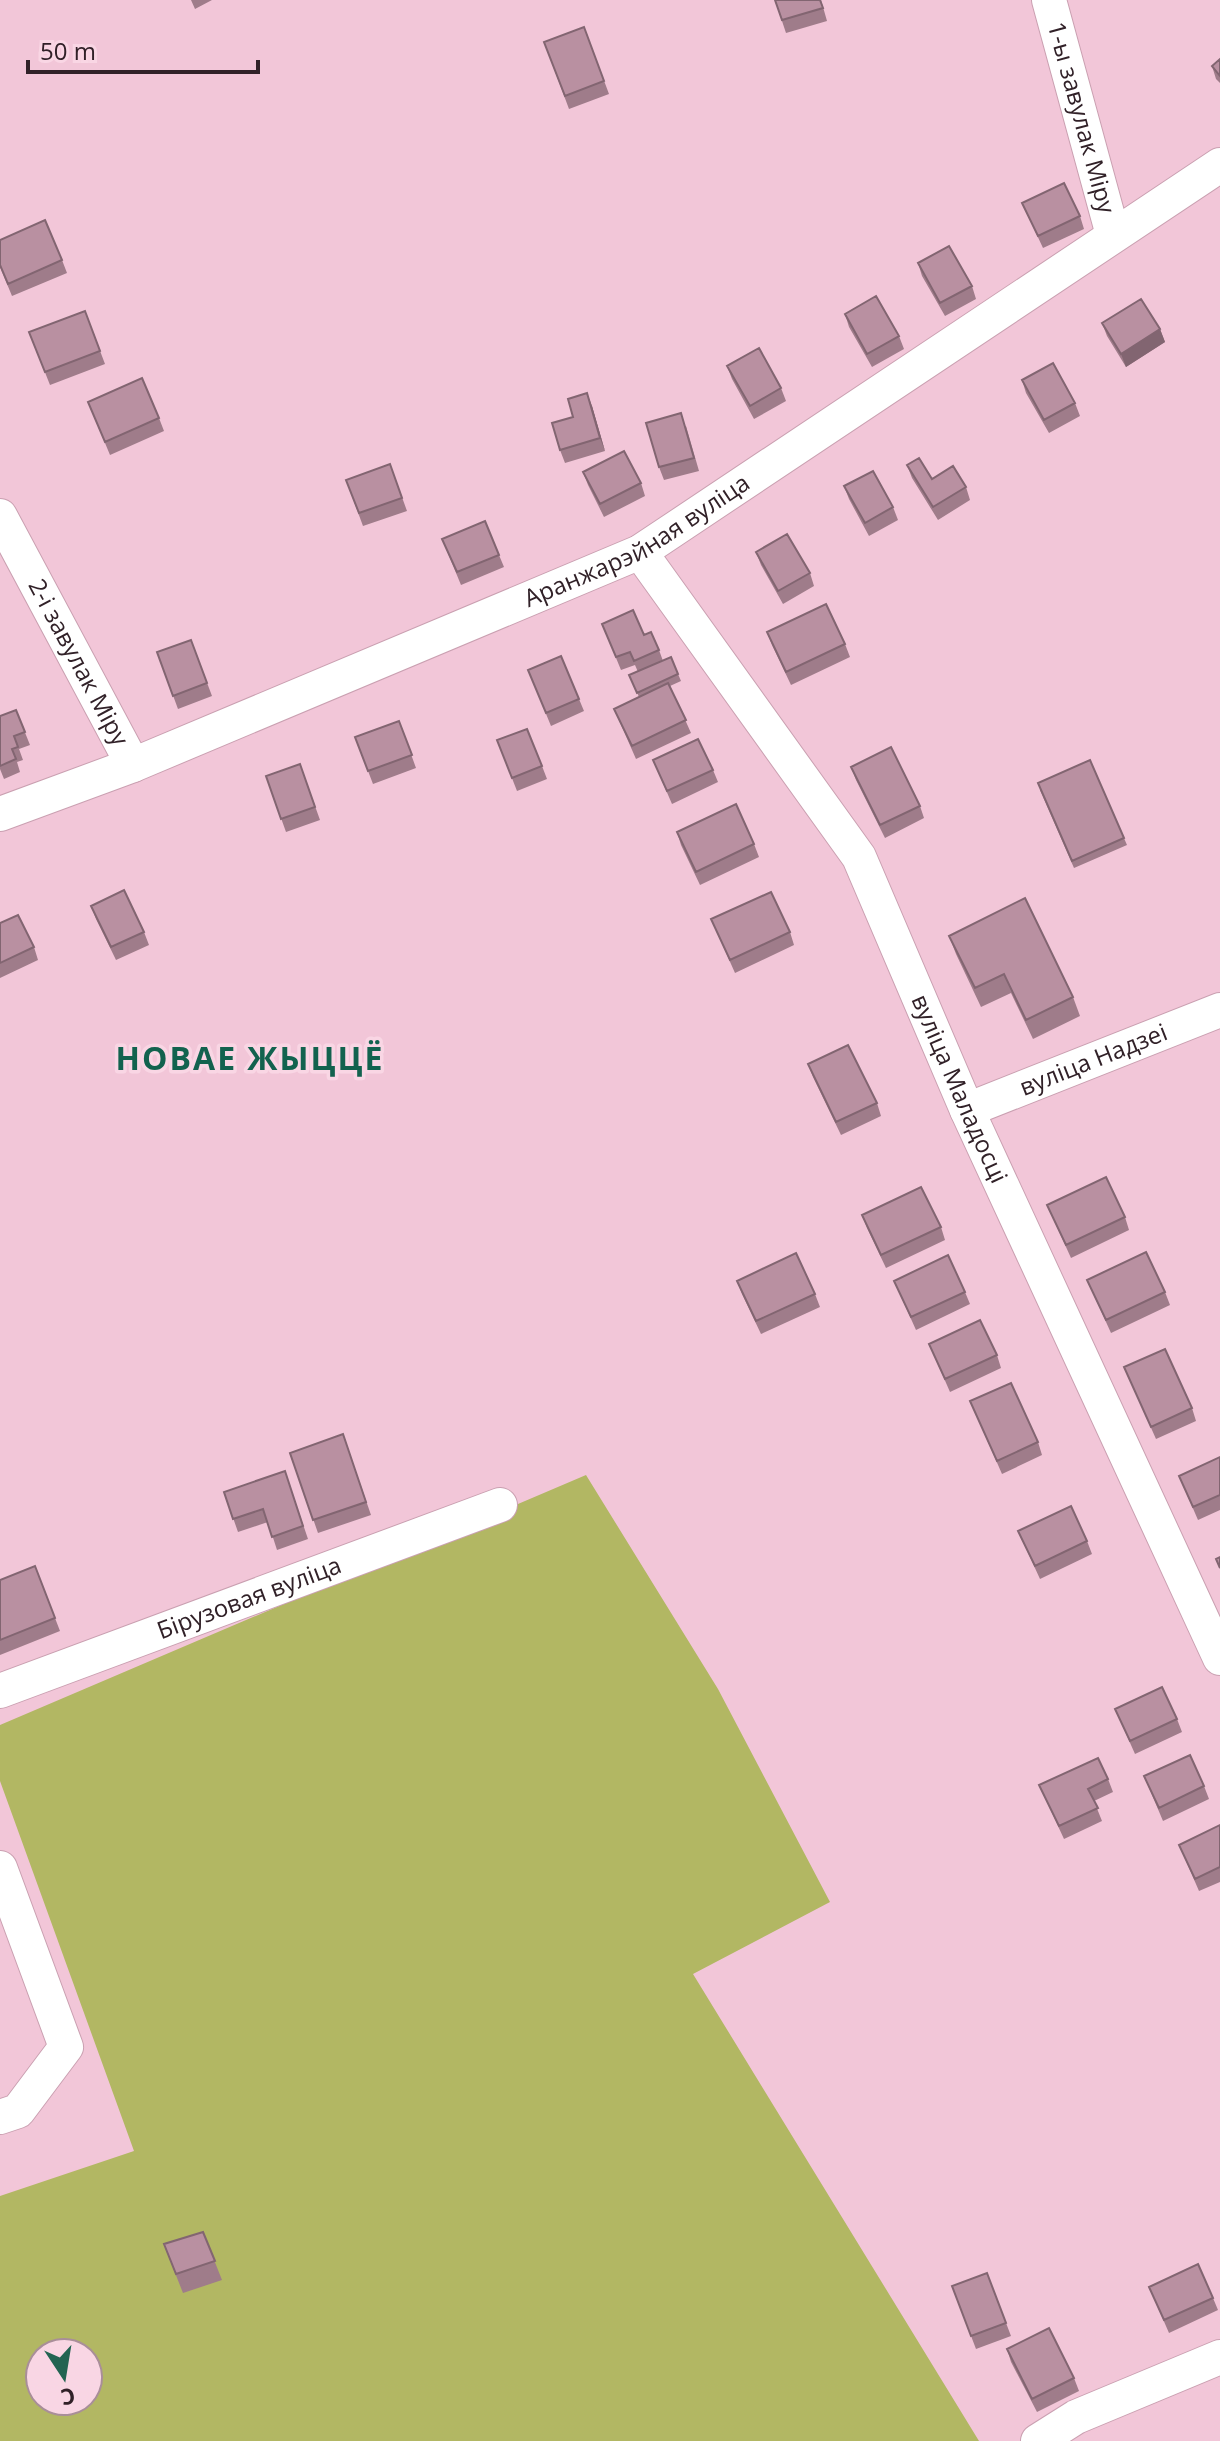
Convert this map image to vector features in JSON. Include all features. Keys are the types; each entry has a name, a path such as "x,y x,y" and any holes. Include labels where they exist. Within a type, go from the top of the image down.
{"street":[{"name":"1-ы завулак Міру","path":"1049,0 1113,235"},
{"name":"Аранжарэйная вуліца","path":"0,814 133,765 640,552 1220,165"},
{"name":"2-і завулак Міру","path":"0,516 133,765"},
{"name":"вуліца Маладосці","path":"640,552 859,857 967,1110 1220,1658"},
{"name":"вуліца Надзеі","path":"967,1110 1220,1010"},
{"name":"Бірузовая вуліца","path":"0,1691 500,1505"},
{"path":"0,1868 66,2047 18,2111 0,2117"},
{"path":"1038,2441 1076,2417 1220,2357"}],"green space":[{"path":"586,1475 718,1689 830,1902 693,1974 979,2441 0,2441 0,2196 134,2151 0,1781 0,1725"}],"building":[{"path":"775,0 820,0 823,8 782,20"},
{"path":"584,27 604,81 565,96 544,42"},
{"path":"1220,59 1220,76 1212,66"},
{"path":"1064,183 1080,216 1038,236 1022,203"},
{"path":"45,220 62,260 8,284 0,265 0,240"},
{"path":"949,246 972,286 940,303 918,263"},
{"path":"876,296 899,336 867,354 845,314"},
{"path":"1141,299 1160,329 1121,354 1102,323"},
{"path":"85,311 100,351 45,372 29,332"},
{"path":"759,348 781,388 750,406 727,366"},
{"path":"1053,363 1075,403 1044,420 1022,380"},
{"path":"142,378 159,418 105,442 88,402"},
{"path":"587,393 600,438 560,450 552,423 573,417 568,399"},
{"path":"681,413 694,458 659,467 646,423"},
{"path":"624,451 641,483 600,504 583,472"},
{"path":"919,458 932,479 953,466 966,487 933,507 907,465"},
{"path":"390,464 402,498 359,513 346,480"},
{"path":"873,471 893,507 865,523 844,486"},
{"path":"485,521 499,555 457,572 442,539"},
{"path":"787,534 810,573 778,591 756,552"},
{"path":"826,604 845,644 786,672 767,632"},
{"path":"633,610 644,635 651,632 659,650 634,661 630,652 616,657 602,624"},
{"path":"191,640 207,683 173,696 157,652"},
{"path":"561,656 579,699 546,713 528,670"},
{"path":"671,657 678,674 637,693 629,675"},
{"path":"668,683 686,720 632,746 614,709"},
{"path":"16,710 25,732 14,736 18,747 12,749 16,759 0,766 0,716"},
{"path":"399,721 412,755 368,771 355,737"},
{"path":"527,729 542,766 512,778 497,740"},
{"path":"698,739 713,770 667,791 653,760"},
{"path":"891,747 920,806 880,825 851,767"},
{"path":"1090,760 1124,838 1072,861 1038,783"},
{"path":"300,764 315,807 281,819 266,776"},
{"path":"736,804 754,844 696,872 677,832"},
{"path":"124,890 144,932 111,947 91,906"},
{"path":"771,892 790,932 730,960 711,919"},
{"path":"1025,898 1073,997 1026,1020 1004,974 975,988 949,936"},
{"path":"18,915 34,947 0,963 0,923"},
{"path":"848,1045 877,1103 836,1122 808,1064"},
{"path":"1106,1177 1125,1217 1066,1245 1047,1205"},
{"path":"921,1187 941,1227 881,1255 862,1215"},
{"path":"1146,1252 1165,1292 1106,1320 1087,1280"},
{"path":"796,1253 815,1294 756,1321 737,1281"},
{"path":"948,1255 965,1292 911,1317 894,1281"},
{"path":"980,1320 997,1355 945,1379 929,1344"},
{"path":"1165,1349 1192,1408 1151,1427 1124,1367"},
{"path":"1011,1383 1038,1442 997,1461 970,1401"},
{"path":"343,1434 366,1502 313,1520 290,1453"},
{"path":"1220,1457 1220,1495 1193,1507 1179,1476"},
{"path":"285,1471 303,1526 272,1537 263,1509 233,1519 224,1492"},
{"path":"1071,1506 1087,1541 1035,1566 1018,1531"},
{"path":"35,1566 55,1618 0,1640 0,1580"},
{"path":"1162,1687 1177,1719 1130,1741 1115,1709"},
{"path":"1190,1755 1204,1786 1159,1808 1144,1776"},
{"path":"1098,1758 1108,1779 1088,1789 1098,1808 1059,1826 1039,1785"},
{"path":"1220,1825 1220,1867 1195,1879 1179,1845"},
{"path":"203,2232 215,2261 176,2274 164,2244"},
{"path":"1198,2264 1213,2298 1164,2320 1149,2287"},
{"path":"987,2273 1006,2323 971,2336 952,2286"},
{"path":"1049,2328 1074,2378 1032,2399 1007,2349"}],"district":[{"name":"НОВАЕ ЖЫЦЦЁ","path":"250,1059"}]}
